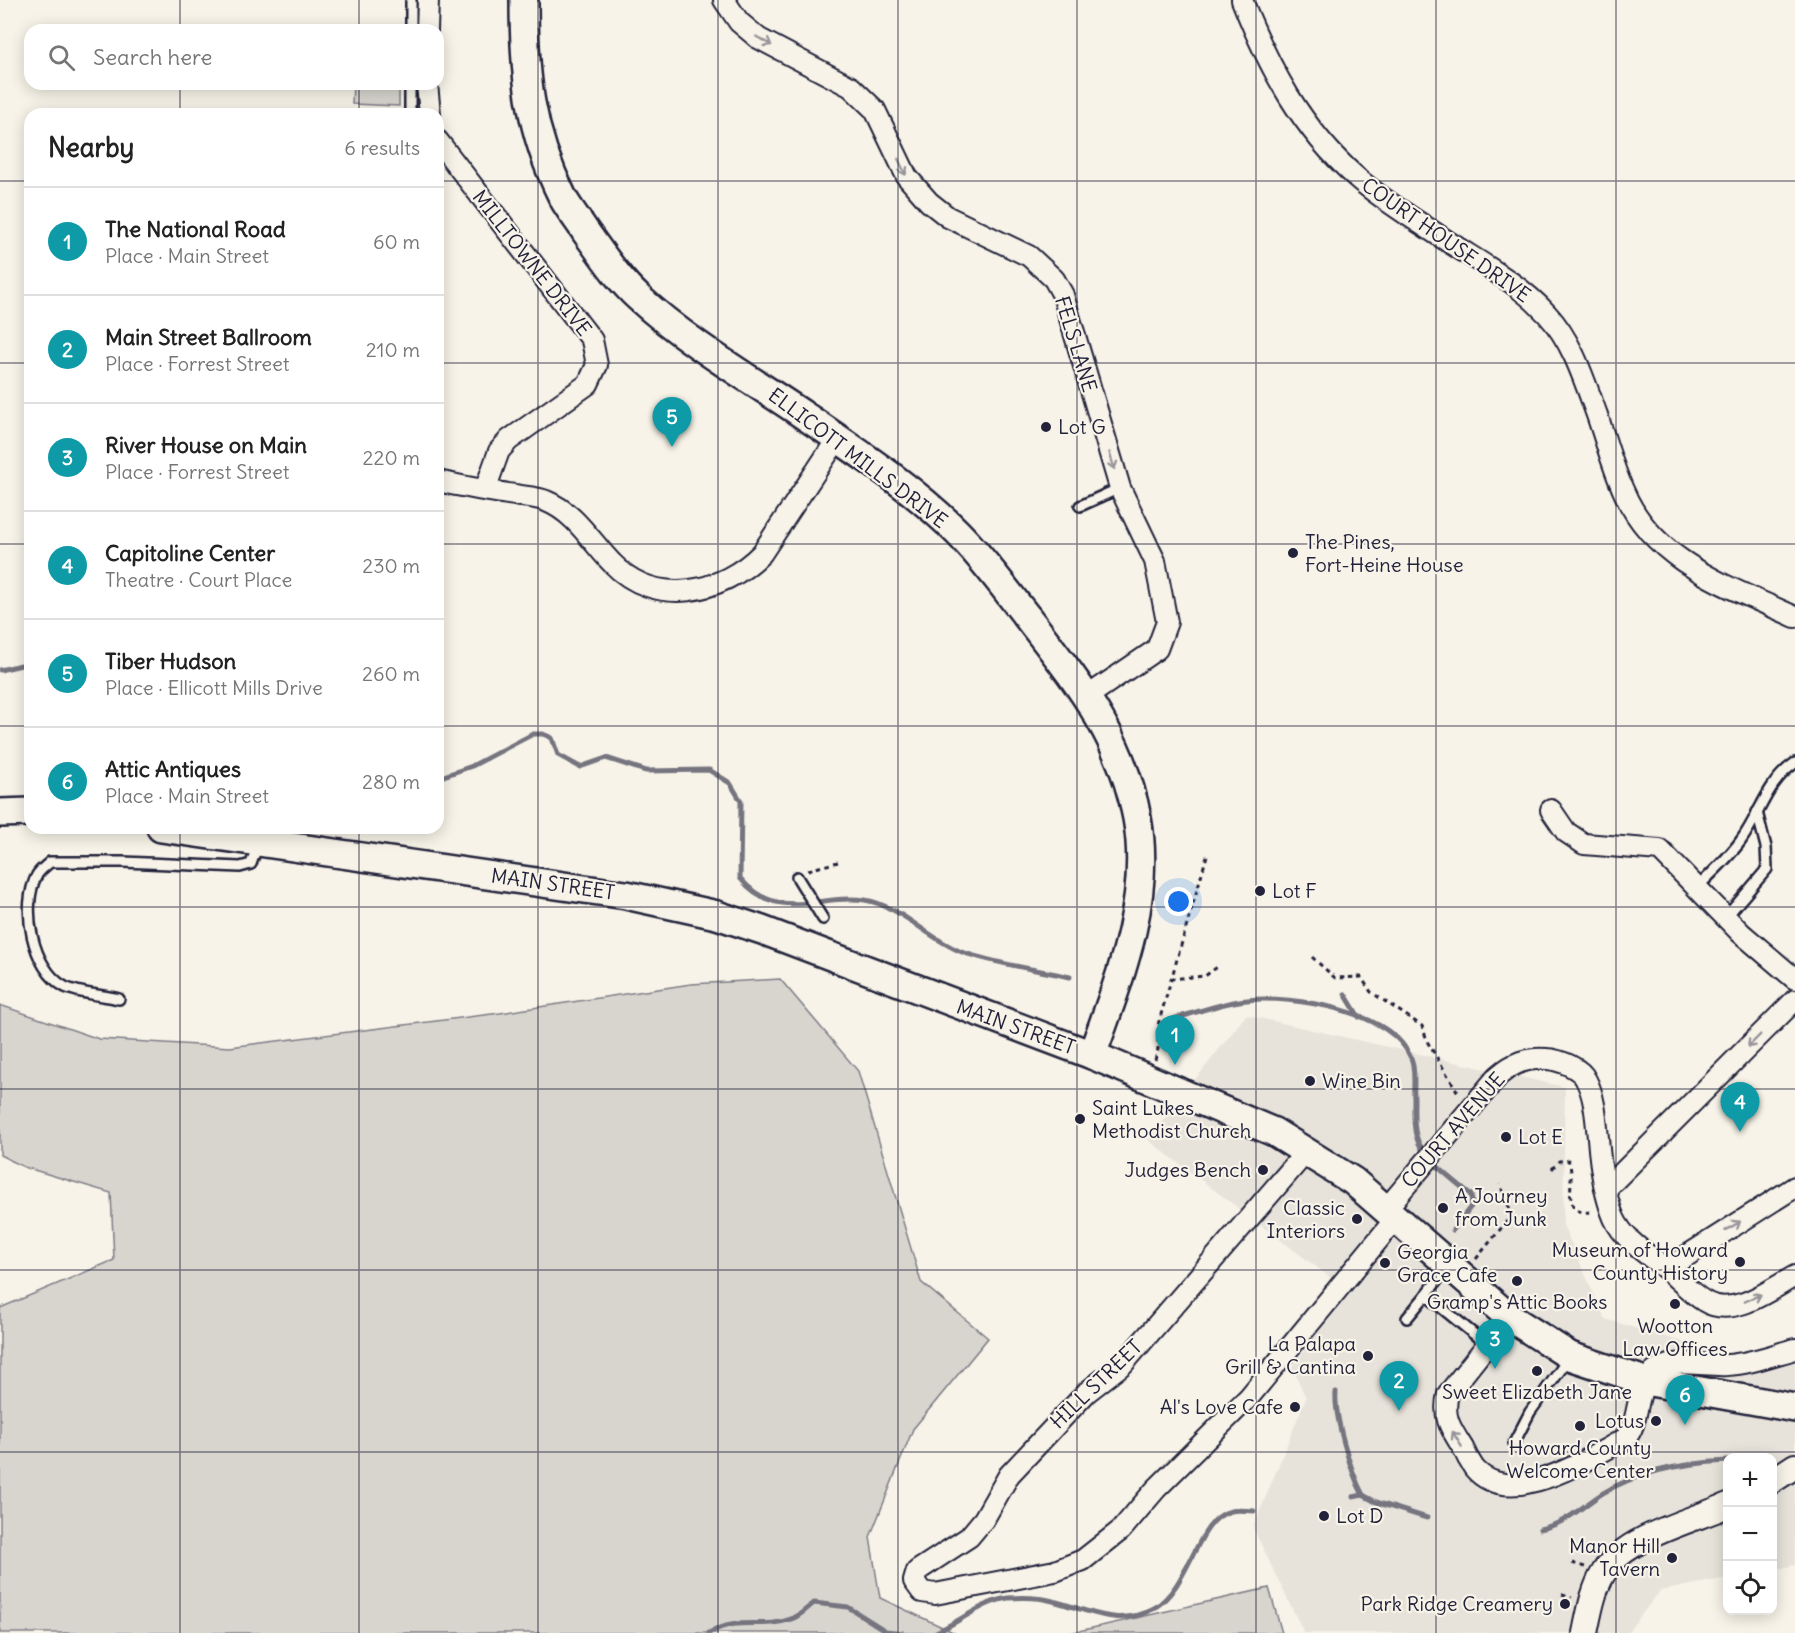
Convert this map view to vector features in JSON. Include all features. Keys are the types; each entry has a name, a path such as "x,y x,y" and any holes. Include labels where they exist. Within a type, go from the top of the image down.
{"main road":[{"name":"ELLICOTT MILLS DRIVE","path":"524,0 524,67 532,118 546,160 564,201 602,254 637,296 682,333 838,438 909,491 957,532 1001,583 1088,696 1113,744 1129,785 1138,820 1139,868 1137,910 1126,955 1092,1055"},
{"path":"0,813 24,812"},
{"name":"MAIN STREET","path":"203,834 626,895 717,915 1092,1055 1274,1132 1353,1181 1462,1263 1509,1317 1570,1356 1646,1381 1795,1408"}],"street":[{"path":"427,24 428,0"},
{"name":"FELS LANE","path":"724,0 739,22 758,38 851,87 875,111 906,177 929,202 948,217 1029,256 1054,279 1071,320 1120,488 1155,561 1167,622 1157,649 1088,696"},
{"name":"COURT HOUSE DRIVE","path":"1242,0 1278,81 1303,119 1331,153 1394,206 1533,300 1562,332 1582,376 1624,494 1658,541 1680,561 1717,583 1795,617"},
{"path":"428,90 429,108"},
{"name":"MILLTOWNE DRIVE","path":"444,149 592,340 597,364 588,384 509,440 500,451 485,490"},
{"path":"444,482 545,501 568,514 611,563 630,579 650,588 676,592 696,590 747,569 762,553 838,438"},
{"path":"1551,810 1566,832 1584,844 1660,850 1726,917 1795,980"},
{"path":"1606,1189 1795,1000"},
{"name":"COURT AVENUE","path":"916,1586 922,1592 935,1594 1055,1571 1083,1560 1121,1530 1155,1489 1248,1397 1392,1212 1442,1143 1498,1076 1509,1066 1522,1060 1550,1059 1577,1071 1586,1078 1594,1106 1606,1189 1615,1218 1624,1234 1642,1252 1703,1301 1719,1308 1734,1306 1755,1298 1795,1276"},
{"name":"HILL STREET","path":"916,1586 917,1571 969,1537 984,1519 1009,1475 1080,1398 1123,1364 1307,1151"},
{"path":"1666,1269 1795,1187"},
{"path":"1509,1317 1448,1394 1445,1406 1446,1420 1475,1469 1495,1482 1532,1484 1624,1439 1631,1432 1646,1381 1664,1367 1679,1362 1727,1365 1795,1349"},
{"path":"1777,1478 1795,1466"},
{"path":"1585,1633 1597,1586 1604,1571 1617,1556 1632,1545 1723,1507"}],"lane":[{"path":"411,0 411,24"},
{"path":"410,90 410,108"},
{"path":"1080,506 1120,488"},
{"path":"1697,888 1742,840 1775,780 1795,763"},
{"path":"1726,917 1767,869 1766,847 1757,812"},
{"path":"119,999 65,987 42,967 31,930 32,892 38,874 50,862 123,862 240,867 251,864 259,842"},
{"path":"797,878 823,919"},
{"path":"1407,1318 1426,1295 1462,1263"},
{"path":"1426,1295 1486,1344"},
{"path":"1514,1443 1530,1413 1570,1356"}],"path":[{"path":"1153,1064 1158,1049 1158,1025 1208,852"},
{"path":"797,878 813,867 838,862"},
{"path":"1312,957 1335,978 1361,977 1371,992 1422,1026 1428,1043 1469,1110"},
{"path":"1170,979 1205,976 1220,965"},
{"path":"1552,1169 1559,1161 1568,1161 1572,1166 1571,1201 1575,1209 1581,1213 1598,1210"},
{"path":"1462,1263 1512,1215 1500,1184"},
{"path":"1572,1563 1590,1568"}],"shaded area":[{"path":"353,90 399,90 399,106 352,104"},
{"path":"780,979 858,1071 921,1282 988,1338 913,1429 870,1537 880,1598 955,1633 0,1633 0,1308 114,1260 111,1193 24,1167 0,1155 0,1005 99,1039 230,1047 500,1013 691,984"},
{"path":"1246,1015 1565,1087 1563,1225 1605,1319 1721,1353 1795,1356 1795,1565 1777,1569 1777,1453 1723,1453 1723,1579 1660,1591 1627,1633 1304,1633 1253,1528 1306,1398 1292,1367 1348,1291 1148,1140"},
{"path":"1269,1588 1282,1633 1070,1633"}],"waterway":[{"path":"0,670 24,664"},
{"path":"444,776 472,766 533,734 543,734 552,738 558,755 580,767 606,758 646,771 709,770 730,783 741,801 740,878 754,892 769,900 784,903 800,904 848,899 878,903 962,952 1070,977"},
{"path":"1345,994 1359,1017"},
{"path":"1176,1018 1247,1000 1289,1000 1338,1009 1362,1017 1383,1028 1400,1042 1413,1062 1414,1122 1419,1144 1439,1168 1471,1195 1472,1205 1453,1230"},
{"path":"1336,1392 1344,1444 1363,1495"},
{"path":"1540,1529 1566,1519 1603,1493 1632,1479 1680,1466 1723,1461"},
{"path":"1363,1495 1376,1502 1427,1518"},
{"path":"1353,1497 1363,1495"},
{"path":"934,1633 989,1603 1008,1598 1048,1600 1104,1616 1129,1617 1141,1614 1154,1608 1177,1585 1209,1526 1219,1517 1231,1511 1254,1511"},
{"path":"709,1633 731,1625 770,1623 791,1619 814,1603 848,1607 886,1631 903,1633"}],"place":[{"name":"Lot G","path":"1046,427"},
{"name":"Tiber Hudson","path":"672,447"},
{"name":"The Pines, Fort-Heine House","path":"1293,553"},
{"name":"Lot F","path":"1260,891"},
{"name":"The National Road","path":"1175,1065"},
{"name":"Wine Bin","path":"1310,1081"},
{"name":"Saint Lukes Methodist Church","path":"1080,1119"},
{"name":"Capitoline Center","path":"1740,1132"},
{"name":"Lot E","path":"1506,1137"},
{"name":"Judges Bench","path":"1263,1170"},
{"name":"A Journey from Junk","path":"1443,1208"},
{"name":"Classic Interiors","path":"1357,1219"},
{"name":"Museum of Howard County History","path":"1740,1262"},
{"name":"Georgia Grace Cafe","path":"1385,1263"},
{"name":"Gramp's Attic Books","path":"1517,1281"},
{"name":"Wootton Law Offices","path":"1675,1304"},
{"name":"La Palapa Grill & Cantina","path":"1368,1356"},
{"name":"River House on Main","path":"1495,1369"},
{"name":"Sweet Elizabeth Jane","path":"1537,1371"},
{"name":"Al's Love Cafe","path":"1295,1407"},
{"name":"Main Street Ballroom","path":"1399,1411"},
{"name":"Lotus","path":"1656,1421"},
{"name":"Attic Antiques","path":"1685,1425"},
{"name":"Howard County Welcome Center","path":"1580,1426"},
{"name":"Lot D","path":"1324,1516"},
{"name":"Manor Hill Tavern","path":"1672,1558"},
{"name":"Park Ridge Creamery","path":"1565,1604"}]}
